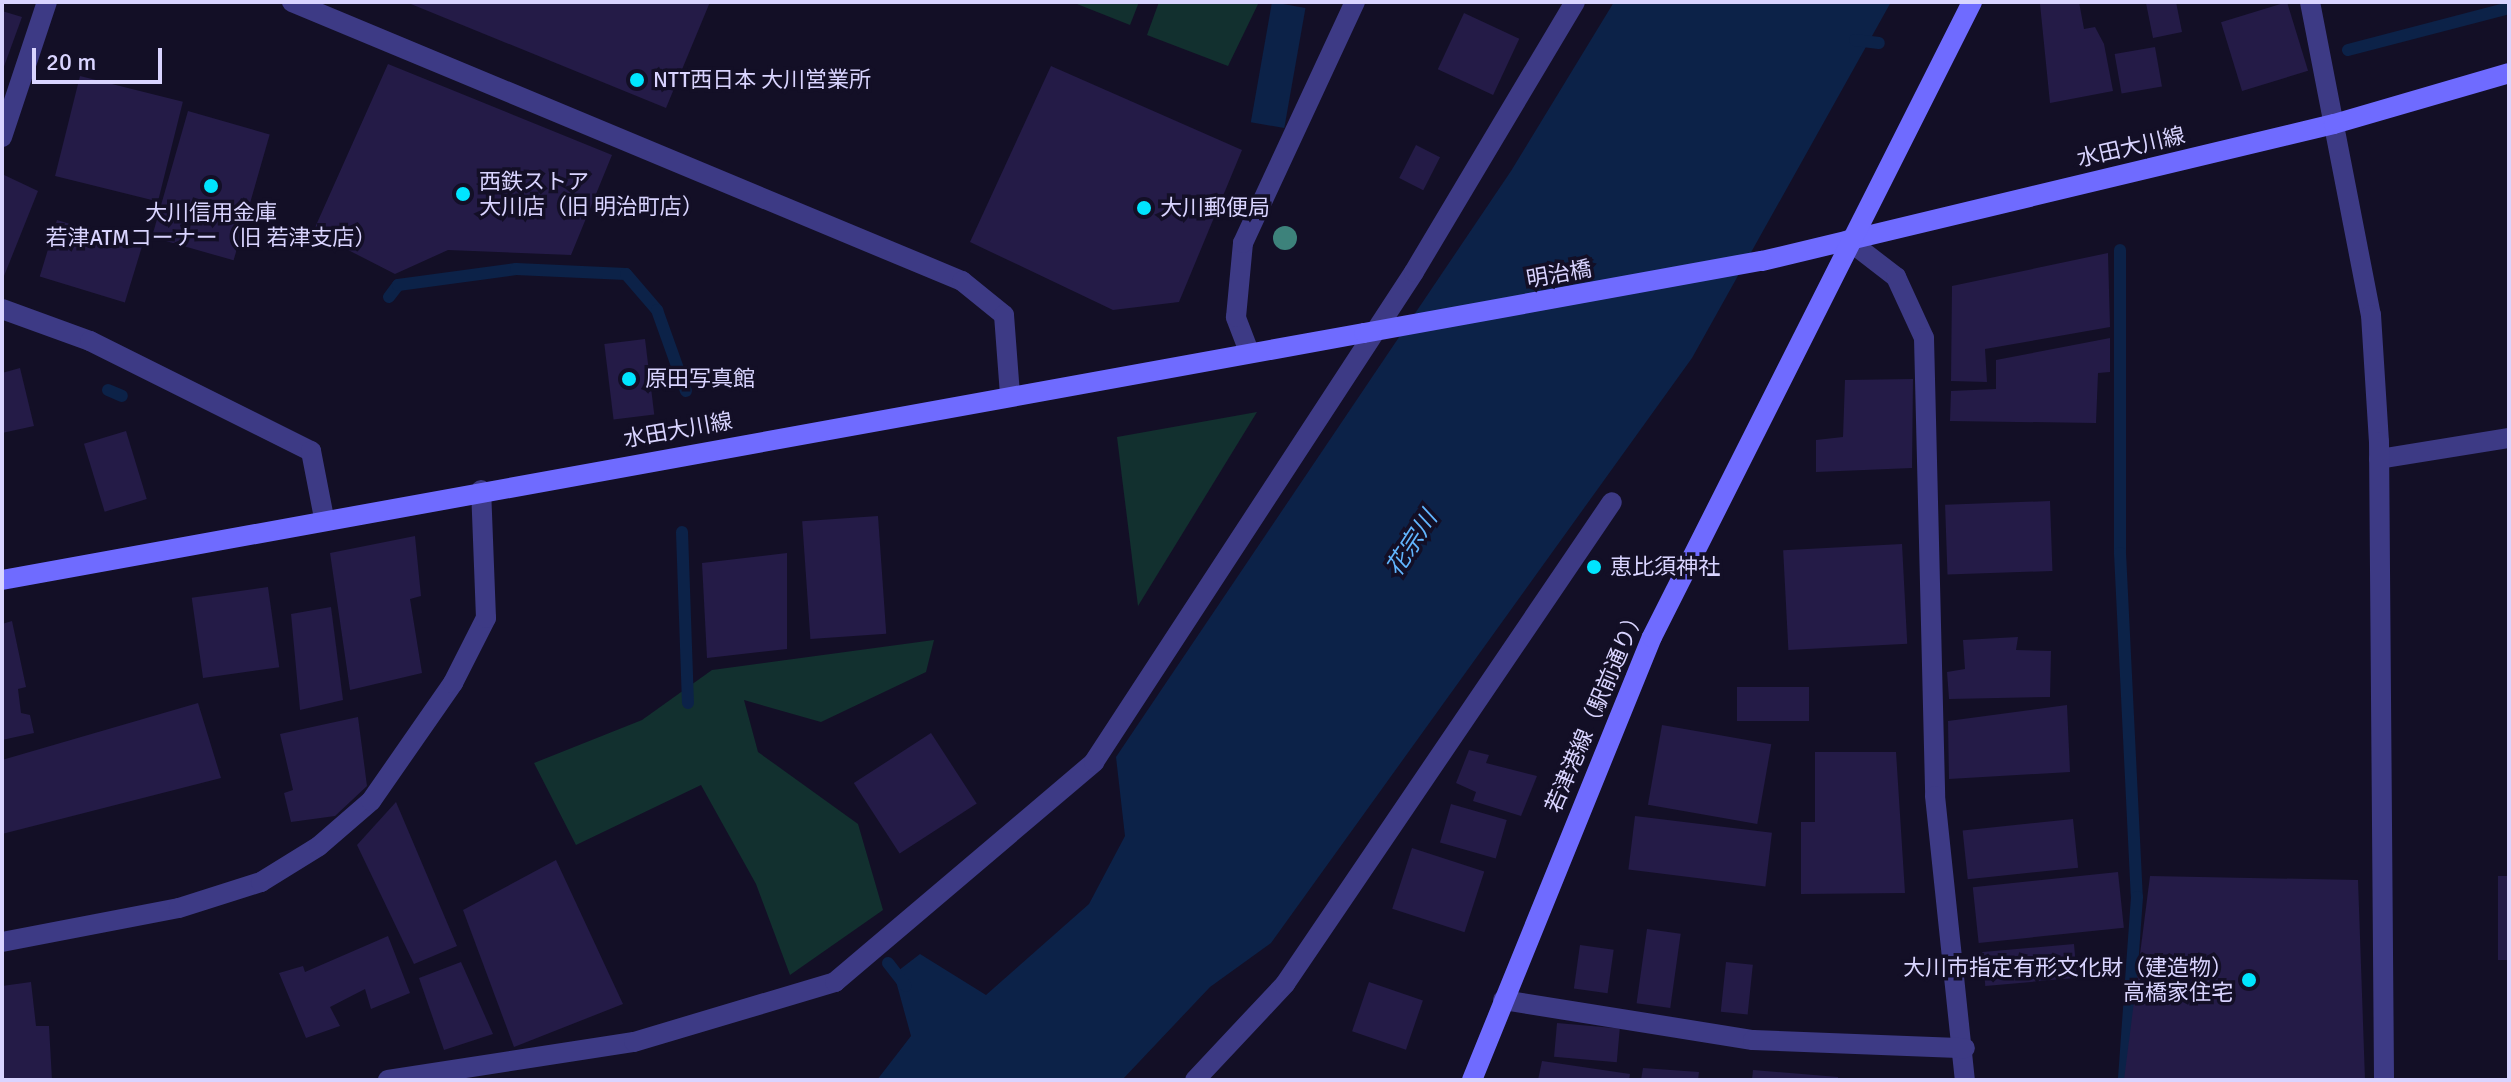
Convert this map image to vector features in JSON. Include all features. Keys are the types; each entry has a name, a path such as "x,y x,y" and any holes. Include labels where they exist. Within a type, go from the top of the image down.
{"main road":[{"name":"若津港線（駅前通り）","path":"1472,1080 1652,637 1848,240 1972,2"},
{"name":"水田大川線","path":"1762,261 2334,124 2509,73"},
{"name":"明治橋","path":"1364,333 1762,261"},
{"name":"水田大川線","path":"2,580 1248,349 1364,333"}],"street":[{"path":"2,137 47,2"},
{"path":"292,2 962,281 1004,315 1010,394"},
{"path":"1248,349 1236,317 1243,243 1355,2"},
{"path":"388,1080 634,1042 835,982 1094,762 1414,272 1575,2"},
{"path":"2310,2 2371,315 2379,459 2384,1080"},
{"path":"1848,240 1896,277 1924,338 1935,796 1965,1048 1965,1080"},
{"path":"2,309 90,341 311,451 324,518"},
{"path":"2379,459 2509,438"},
{"path":"2,942 179,908 261,882 319,846 371,801 453,683 486,618 481,490"},
{"path":"1195,1080 1285,984 1612,502"},
{"path":"1503,1000 1753,1040 1965,1048"}],"green space":[{"path":"1072,2 1139,2 1130,25"},
{"path":"1159,2 1259,2 1228,66 1147,35"},
{"path":"1257,412 1138,606 1117,437"},
{"path":"934,640 926,672 821,722 744,700 758,752 858,824 883,910 790,975 756,884 701,785 576,845 534,763 642,720 712,670"}],"water":[{"path":"1272,2 1305,8 1284,128 1251,122"},
{"name":"花宗川","path":"1614,2 1891,2 1692,358 1271,943 1210,987 1122,1080 877,1080 911,1036 894,974 920,954 986,995 1089,904 1125,836 1116,757 1511,171"}],"building":[{"name":"NTT西日本 大川営業所","path":"406,2 710,2 666,108"},
{"path":"2079,2 2084,29 2095,27 2104,44 2113,91 2050,103 2040,4"},
{"path":"2176,2 2182,32 2153,38 2146,3"},
{"path":"2287,2 2308,71 2242,91 2221,22"},
{"path":"2,11 22,17 2,72"},
{"path":"1464,13 1519,39 1493,95 1438,69"},
{"path":"2155,47 2162,86 2122,94 2115,54"},
{"name":"西鉄ストア 大川店（旧 明治町店）","path":"388,64 612,155 571,255 448,250 395,274 313,232"},
{"path":"1051,66 1242,150 1179,302 1113,310 970,242"},
{"path":"80,76 183,102 158,202 55,176"},
{"name":"大川信用金庫 若津ATMコーナー（旧 若津支店）","path":"188,111 270,134 234,260 152,237"},
{"path":"1416,145 1440,157 1423,190 1399,178"},
{"path":"2,174 38,191 2,281"},
{"path":"57,220 142,246 125,302 40,276"},
{"path":"2108,253 2110,327 1985,349 1987,382 1951,381 1952,286"},
{"path":"2110,338 2110,372 2098,373 2096,423 1950,421 1951,391 1996,389 1996,360"},
{"name":"原田写真館","path":"645,339 654,414 614,419 604,344"},
{"path":"20,368 34,426 2,433 2,373"},
{"path":"1913,379 1912,468 1816,472 1816,440 1843,437 1845,380"},
{"path":"126,431 147,499 105,512 84,444"},
{"path":"2050,501 2052,571 1948,575 1945,505"},
{"path":"878,516 886,634 810,639 802,521"},
{"path":"415,536 421,596 410,599 422,673 350,690 330,553"},
{"path":"1902,544 1907,644 1788,650 1783,550"},
{"path":"787,553 787,649 707,658 702,563"},
{"path":"268,587 279,667 203,678 192,598"},
{"path":"331,607 343,700 300,710 291,614"},
{"path":"12,621 26,687 18,689 21,713 30,715 34,733 2,740 2,624"},
{"path":"2018,637 2016,650 2051,651 2050,697 1949,699 1947,672 1965,669 1963,640"},
{"path":"1737,687 1809,687 1809,721 1737,721"},
{"path":"198,703 221,778 2,834 2,760"},
{"path":"2067,705 2070,772 1949,779 1948,721"},
{"path":"358,717 367,786 335,816 291,822 284,793 293,790 280,734"},
{"path":"1662,725 1771,744 1757,824 1648,805"},
{"path":"931,733 977,803 900,854 854,783"},
{"path":"1469,750 1489,755 1486,763 1537,776 1521,816 1473,801 1476,792 1456,783"},
{"path":"1815,752 1896,752 1905,893 1801,894 1801,822 1815,822"},
{"path":"396,802 457,946 414,964 357,845"},
{"path":"1451,804 1507,820 1496,858 1440,842"},
{"path":"1635,816 1772,833 1765,886 1628,870"},
{"path":"2073,819 2078,868 1968,879 1963,831"},
{"path":"1412,848 1484,871 1465,932 1392,909"},
{"path":"556,860 623,1004 514,1047 463,910"},
{"path":"2118,872 2124,928 1979,943 1973,887"},
{"name":"大川市指定有形文化財（建造物） 高橋家住宅","path":"2150,876 2358,880 2365,1080 2124,1080"},
{"path":"2498,876 2509,876 2509,960 2498,960"},
{"path":"1647,929 1681,934 1670,1008 1637,1003"},
{"path":"388,936 410,993 371,1009 365,989 330,1007 340,1026 306,1038 279,973 303,966 305,972"},
{"path":"2074,944 2077,978 1985,986 1982,952"},
{"path":"1580,945 1614,950 1608,993 1574,989"},
{"path":"461,962 493,1034 444,1050 419,978"},
{"path":"1726,962 1753,965 1748,1015 1721,1012"},
{"path":"31,982 36,1026 49,1026 52,1080 2,1080 2,986"},
{"path":"1369,982 1423,1001 1406,1050 1352,1031"},
{"path":"1557,1023 1620,1028 1617,1062 1554,1057"},
{"path":"1542,1061 1630,1074 1629,1080 1538,1080"},
{"path":"1643,1068 1699,1072 1698,1080 1641,1080"},
{"path":"1753,1070 1838,1077 1838,1080 1752,1080"}],"waterway":[{"path":"2348,50 2509,8"},
{"path":"1855,40 1879,43"},
{"path":"2120,250 2120,553 2137,897 2124,1080"},
{"path":"389,297 398,285 516,269 626,274 657,310 686,391"},
{"path":"108,390 122,396"},
{"path":"682,532 688,703"},
{"path":"888,963 906,986"}],"place":[{"name":"NTT西日本 大川営業所","path":"637,80"},
{"name":"大川信用金庫 若津ATMコーナー（旧 若津支店）","path":"211,186"},
{"name":"西鉄ストア 大川店（旧 明治町店）","path":"463,194"},
{"name":"大川郵便局","path":"1144,208"},
{"name":"原田写真館","path":"629,379"},
{"name":"恵比須神社","path":"1594,567"},
{"name":"大川市指定有形文化財（建造物） 高橋家住宅","path":"2249,980"}]}
